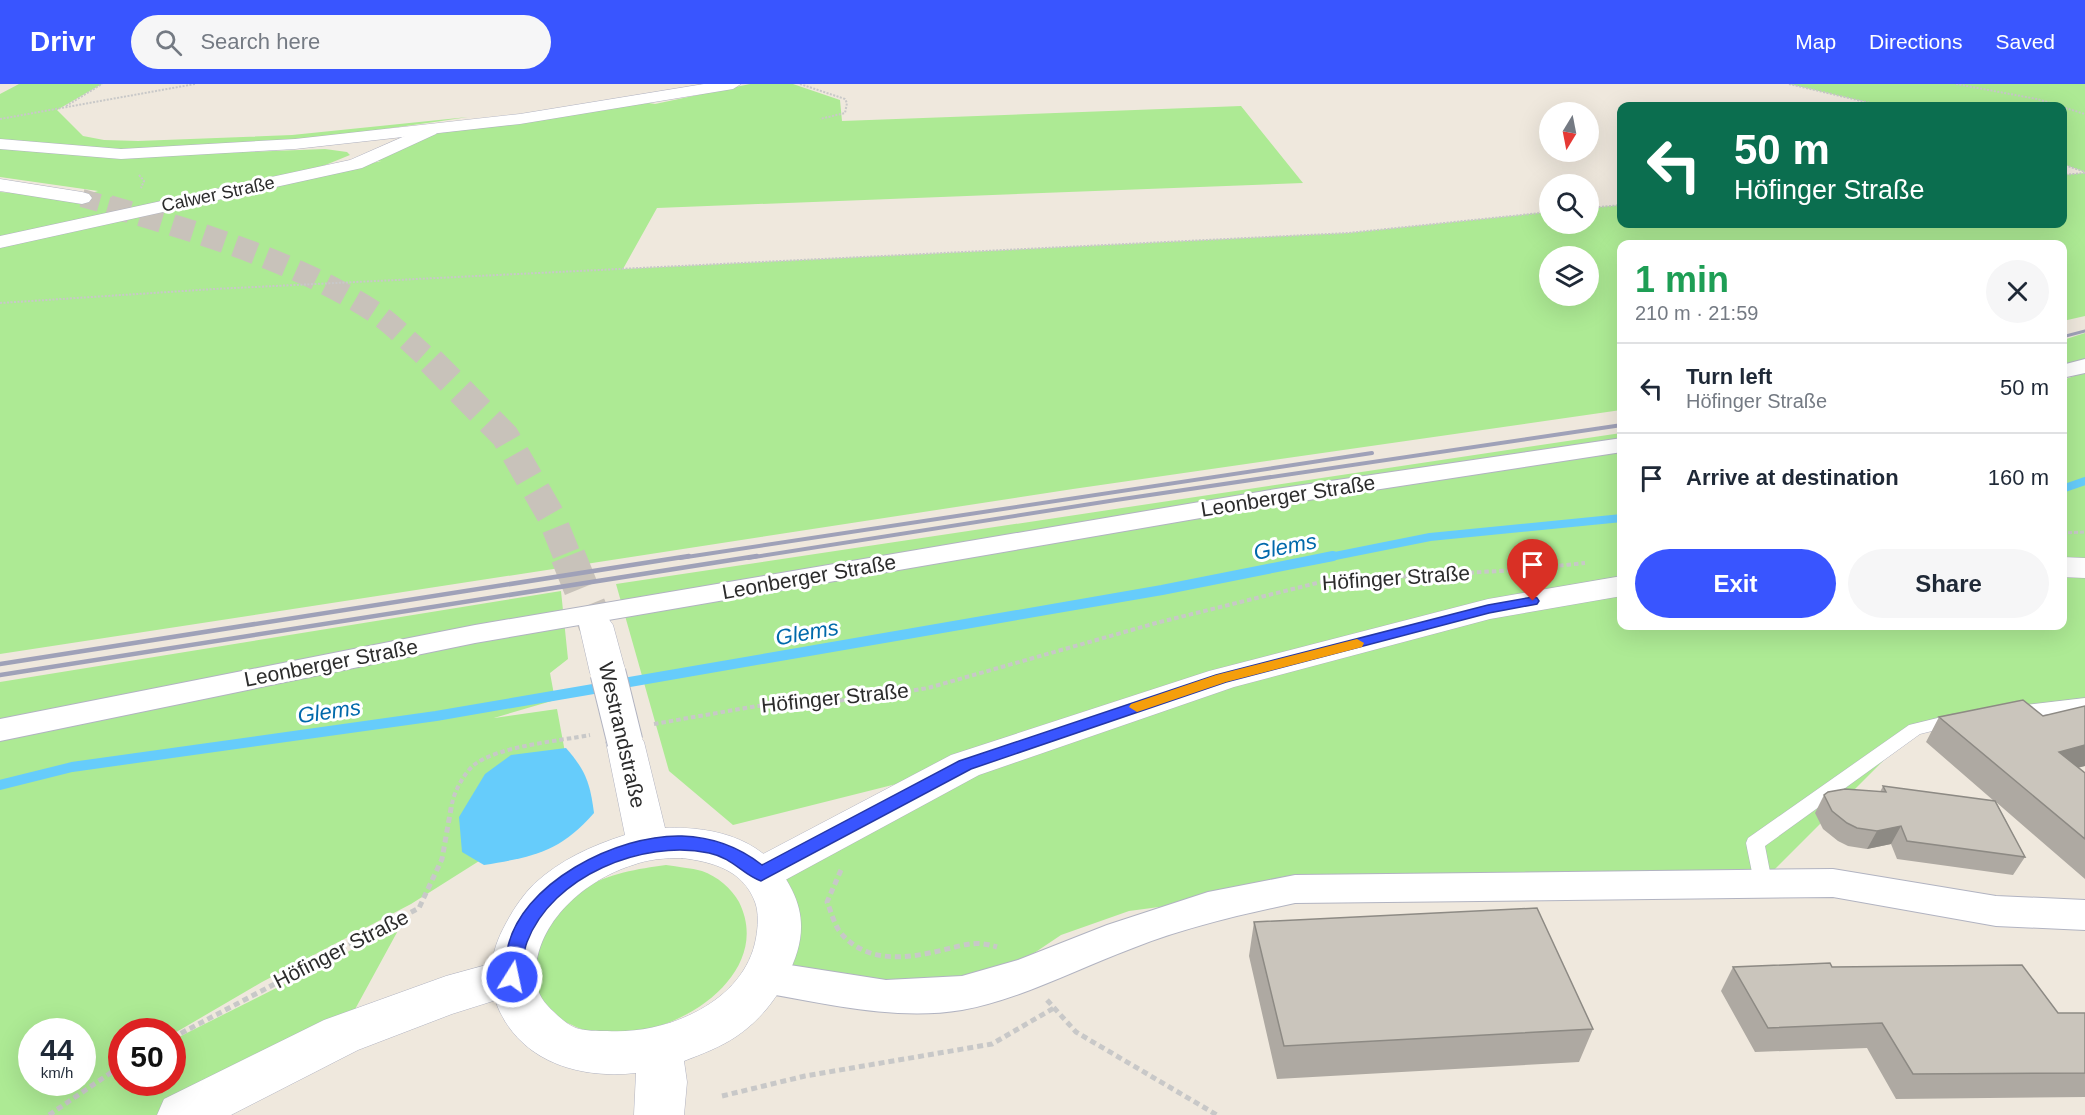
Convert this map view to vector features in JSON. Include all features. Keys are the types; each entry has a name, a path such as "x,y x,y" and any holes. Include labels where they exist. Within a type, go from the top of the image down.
{"main road":[{"path":"0,144 121,154 190,152 295,144 400,134 606,106 733,84"},
{"name":"Calwer Straße","path":"0,242 371,159 430,130"},
{"path":"339,167 362,156 389,137 400,134"},
{"path":"295,144 350,148 358,151 362,156"},
{"path":"0,185 82,198"},
{"path":"2067,567 2085,568"},
{"name":"Höfinger Straße","path":"761,874 965,765 1222,679 1488,609 1617,587"},
{"name":"Westrandstraße","path":"596,625 648,845"},
{"path":"682,843 712,847 740,857 761,874 776,895 781,921 777,949 764,977 739,1007 705,1031 658,1049 618,1055 576,1050 542,1033 520,1008 512,977 518,941 538,907 569,878 607,857 648,845 682,843"},
{"path":"182,1115 341,1035 446,996 512,977"},
{"path":"658,1049 662,1082 659,1115"}],"street":[{"path":"2067,371 2085,366"},
{"name":"Leonberger Straße","path":"0,730 475,634 1276,497 1617,446"},
{"path":"764,977 886,998 962,993 1024,975 1120,936 1208,907 1294,889 1833,883 1996,911 2085,915"}],"lane":[{"path":"2001,714 2085,704"},
{"path":"1762,882 1755,843 1915,729 1970,717"}],"path":[{"path":"63,108 102,84"},
{"path":"0,119 195,84"},
{"path":"800,84 845,99 847,103 845,113 820,119"},
{"path":"1789,84 1866,102"},
{"path":"1956,84 2046,102"},
{"path":"2067,109 2085,114"},
{"path":"2067,166 2085,173"},
{"path":"2067,175 2085,173"},
{"path":"1599,207 1617,205"},
{"path":"0,303 226,289 1348,234 1539,213"},
{"path":"2067,533 2085,532"},
{"name":"Höfinger Straße","path":"186,1031 419,908 441,859 454,793 474,765 507,750 622,734 757,706 861,699 928,688 1156,622 1325,581 1516,570 1586,563"},
{"path":"863,819 827,903 839,931 863,952 892,958 936,952 980,942 1001,948 1024,975"},
{"path":"722,1096 805,1076 992,1044 1055,1008 1076,1032 1217,1115"},
{"path":"49,1115 108,1075"}],"green space":[{"path":"19,84 102,84 57,110 83,136 104,140 138,141 292,135 468,117 270,142 150,150 94,148 0,139 0,94"},
{"path":"750,84 793,84 840,100 842,121 1241,106 1303,183 657,208 623,269 1348,233 1539,213 1539,234 1599,234 1599,207 1617,205 1617,228 2067,228 2067,175 2085,173 2085,316 2067,320 2067,240 1617,240 1617,411 1073,489 0,654 0,248 381,161 374,161 426,135 655,104"},
{"path":"1789,84 2085,84 2085,172 2067,165 2067,102 1866,102"},
{"path":"0,147 137,156 325,149 347,152 350,155 323,166 0,237 0,192 54,196 67,201 98,191 0,177"},
{"path":"2085,333 2085,361 2067,367 2067,339"},
{"path":"2085,372 2085,704 1915,729 1762,882 1295,889 1129,911 1061,935 1015,966 886,997 791,983 761,874 956,769 733,825 669,771 616,584 1617,434 1617,630 2067,630 2067,379"},
{"path":"561,591 568,659 550,673 555,700 494,718 557,709 574,801 411,904 262,982 186,1026 186,1018 108,1018 108,1096 186,1096 186,1033 401,925 341,1035 182,1115 0,1115 0,682"},
{"path":"666,865 708,873 724,884 739,902 747,933 740,962 723,987 697,1008 666,1024 633,1032 601,1033 572,1025 552,1015 535,984 533,968 535,953 549,924 571,899 593,884 624,872"}],"water":[{"path":"566,748 583,771 591,793 594,813 582,826 545,851 517,859 484,865 462,852 459,817 485,774 511,755"}],"building":[{"path":"2023,700 2043,716 2085,706 2085,745 2059,752 2085,773 2085,839 1939,717"},
{"path":"1883,786 1995,801 2025,857 1907,841 1901,826 1877,831 1857,828 1832,811 1824,795 1845,789 1886,792"},
{"path":"1537,908 1593,1029 1284,1046 1254,922"},
{"path":"1830,963 1832,967 2022,965 2058,1013 2085,1013 2085,1073 1913,1074 1882,1023 1768,1028 1733,967"}],"waterway":[{"name":"Glems","path":"2067,487 2085,481"},
{"name":"Glems","path":"1325,558 1430,537 1617,518"},
{"name":"Glems","path":"618,684 1162,590 1333,556"},
{"name":"Glems","path":"0,785 72,767 436,716 605,687"}],"tunnel":[{"path":"82,198 114,207"},
{"path":"109,206 211,237 311,277 373,311 432,362"},
{"path":"432,362 505,436 551,516 568,558"},
{"path":"568,556 596,625"}],"railway":[{"path":"2067,336 2085,331"},
{"path":"748,558 1116,500 1617,426"},
{"path":"680,558 1372,453"},
{"path":"0,664 689,556"},
{"path":"0,675 757,556"}],"slow traffic":[{"path":"1137,707 1222,679 1357,643"}],"route":[{"path":"512,977 518,941 538,907 569,878 607,857 648,845 682,843 712,847 740,857 761,874 965,765 1222,679 1488,609 1533,601"}]}
